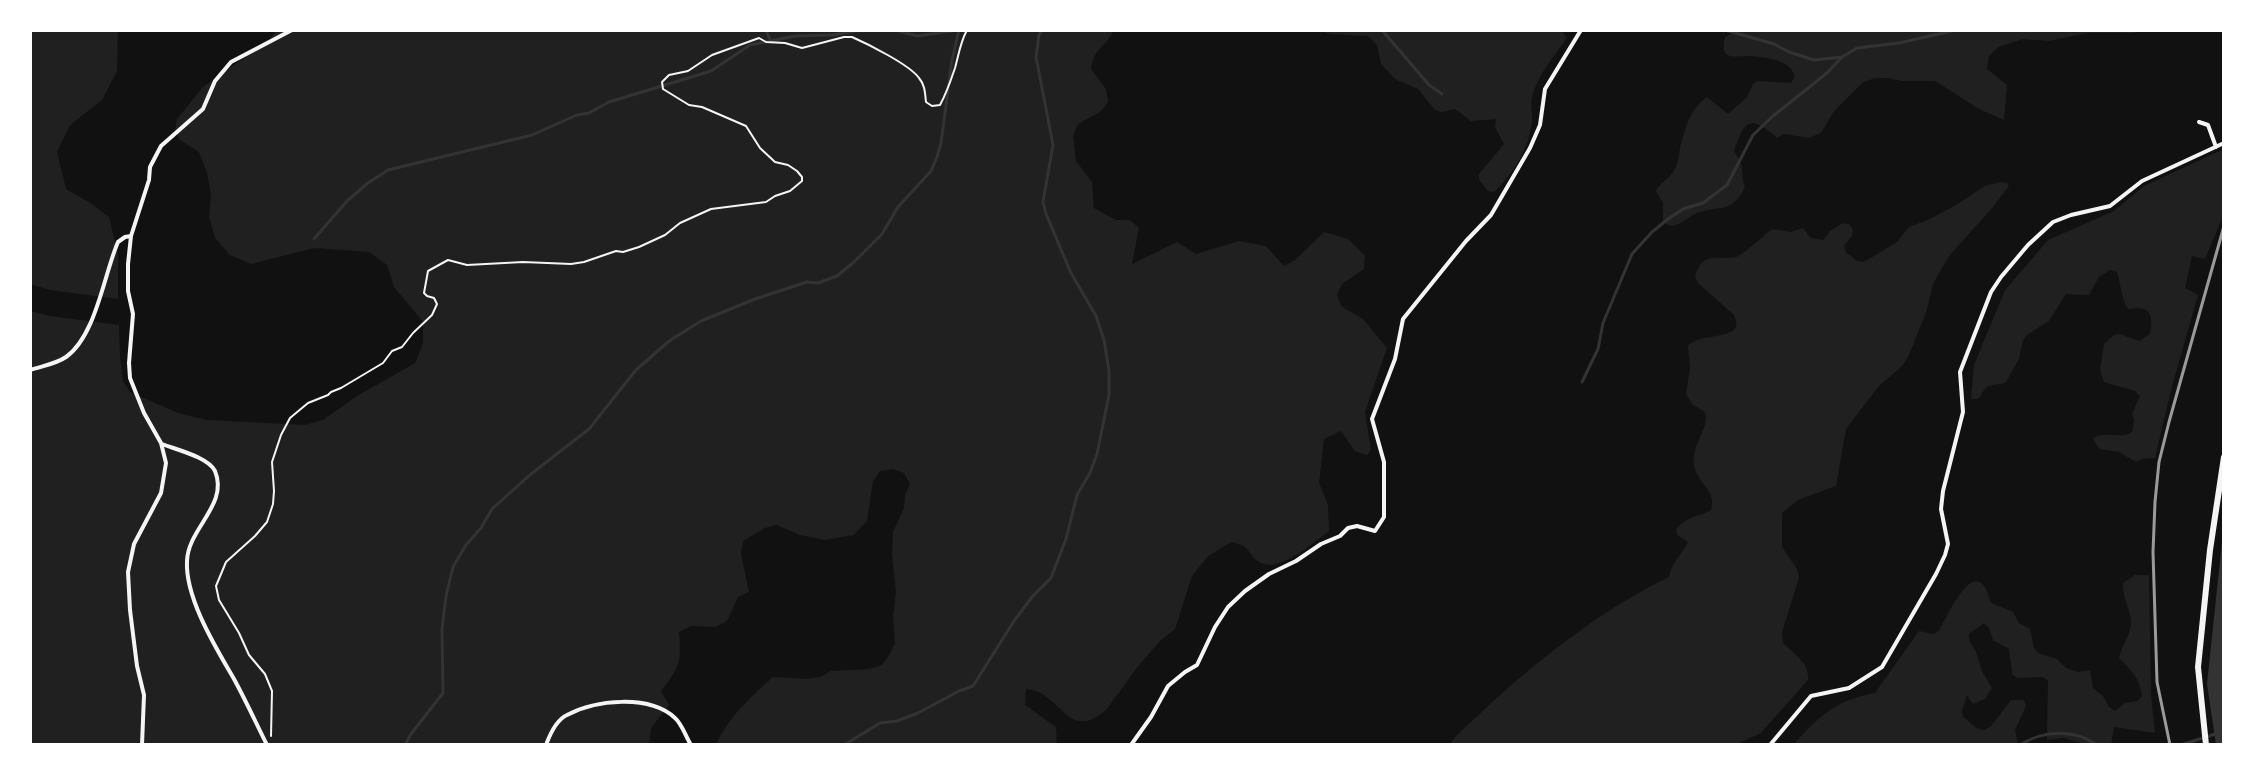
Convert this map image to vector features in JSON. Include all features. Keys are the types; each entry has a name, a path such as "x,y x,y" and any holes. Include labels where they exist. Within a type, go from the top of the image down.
{"main road":[{"path":"2206,745 2198,667 2210,550 2224,457"}],"street":[{"path":"142,745 144,695 137,666 128,572 134,544 161,493 166,463 161,443 144,413 130,378 133,314 128,291 128,264 131,236 149,180 150,167 161,146 203,109 215,81 231,62 292,30"},
{"path":"1131,745 1168,686 1197,665 1221,617 1245,591 1269,574 1340,536 1348,528 1357,526 1375,531 1384,517 1384,462 1372,419 1395,359 1403,319 1491,215 1540,125 1545,89 1581,30"},
{"path":"2199,122 2208,125 2216,147"},
{"path":"1770,745 1811,696 1849,688 1882,667 1936,574 1948,544 1942,500 1963,412 1960,372 1991,292 2028,245 2053,222 2110,206 2142,181 2224,143"},
{"path":"30,370 58,361 73,352 99,302 118,242 131,236"},
{"path":"161,443 206,461 214,470 218,493 191,541 187,560 193,601 268,745"},
{"path":"546,745 552,730 565,715 589,705 619,701 648,705 671,715 691,745"}],"path":[{"path":"268,745 273,722 272,691 265,674 249,655 219,600 216,586 226,562 267,522 273,504 272,462 290,418 308,403 383,363 392,351 402,347 432,315 437,304 434,298 424,293 428,271 448,260 467,265 584,262 639,247 711,209 766,202 790,191 802,181 802,177 788,165 775,162 760,148 746,126 702,107 689,105 663,89 662,84 669,75 688,71 712,55 759,38 802,48 852,37 910,68 924,86 926,102 932,106 940,105 967,30"}],"shaded area":[{"path":"30,30 118,30 117,71 102,100 70,125 57,152 66,189 109,217 118,254 118,299 50,290 30,284"},
{"path":"275,30 1114,30 1094,57 1091,69 1106,89 1108,102 1100,112 1078,124 1073,136 1076,161 1092,182 1094,208 1116,220 1130,220 1139,228 1132,264 1177,242 1196,254 1239,241 1266,246 1284,266 1295,260 1324,232 1348,239 1365,256 1364,269 1342,284 1337,295 1342,307 1363,319 1387,348 1365,412 1371,450 1367,455 1355,451 1341,431 1324,439 1319,483 1328,505 1329,531 1287,560 1269,565 1261,563 1243,546 1231,542 1208,556 1192,576 1175,629 1139,665 1106,710 1093,719 1073,719 1048,698 1026,689 1025,705 1056,727 1057,745 716,745 733,717 773,677 807,679 831,671 870,669 882,665 890,654 895,643 893,532 910,484 904,473 893,469 880,471 873,481 867,521 854,535 825,540 800,535 777,525 743,541 741,554 749,592 738,597 727,621 715,627 691,626 679,632 678,664 661,691 669,705 651,728 649,745 30,745 30,311 119,325 123,381 130,392 178,413 207,420 305,425 323,420 357,396 415,363 423,343 423,322 394,287 387,265 369,252 314,248 251,264 230,255 215,238 209,217 211,195 207,173 199,152 180,140 175,130 177,119 203,87 269,40"},
{"path":"1318,30 1561,30 1567,38 1546,66 1534,89 1530,132 1524,151 1514,169 1494,192 1488,191 1479,180 1479,174 1504,144 1495,127 1496,119 1471,121 1455,109 1435,110 1418,89 1395,79 1381,64 1377,45 1368,36 1330,34"},
{"path":"1737,30 2141,30 2134,33 2087,33 2049,41 2023,39 1998,47 1989,56 1987,69 2007,85 2004,120 1979,109 1935,81 1876,78 1863,82 1834,111 1821,133 1809,138 1784,134 1777,138 1761,126 1750,124 1742,132 1734,151 1742,166 1745,187 1740,196 1730,205 1697,213 1676,225 1668,225 1663,222 1663,203 1656,191 1675,168 1688,122 1701,102 1707,97 1728,114 1747,97 1753,84 1758,81 1791,83 1795,76 1788,66 1776,60 1726,54 1725,37"},
{"path":"2224,149 2224,214 2205,259 2192,256 2185,288 2198,295 2155,458 2136,462 2119,452 2099,449 2093,438 2132,432 2132,414 2140,396 2135,391 2104,382 2100,370 2104,344 2114,335 2139,341 2150,334 2149,312 2128,309 2117,272 2110,270 2099,277 2089,295 2066,294 2049,321 2023,340 2019,359 2006,382 1987,387 1979,398 1971,399 1974,365 2005,290 2048,240 2114,211 2144,186"},
{"path":"2000,182 2009,186 1949,256 1933,284 1926,313 1908,357 1878,387 1846,429 1836,486 1798,500 1782,513 1782,547 1797,569 1799,578 1782,632 1783,643 1804,664 1808,680 1761,733 1735,745 1449,745 1488,706 1552,652 1621,603 1669,577 1688,542 1677,535 1676,529 1689,519 1711,510 1712,498 1695,469 1694,453 1706,419 1705,412 1693,405 1686,394 1690,368 1688,346 1703,338 1729,333 1736,324 1734,315 1698,283 1695,277 1702,263 1712,258 1736,257 1772,229 1791,232 1803,228 1811,238 1823,240 1831,230 1843,223 1853,229 1844,246 1846,252 1857,261 1864,262 1897,242 1909,227 1956,205 1985,186"},
{"path":"2224,523 2224,745 2216,745 2207,684"},
{"path":"2135,575 2149,575 2151,695 2155,733 2114,727 2111,745 2089,745 2063,738 2047,740 2048,680 2042,677 2017,678 2012,674 2009,649 1993,640 1984,623 1969,634 1969,640 1992,688 1985,699 1973,704 1967,695 1963,717 1978,729 1985,730 2011,700 2024,700 2026,706 2015,730 2018,745 1793,745 1829,711 1849,700 1875,693 1919,631 1933,634 1939,631 1956,600 1971,583 1978,582 1985,588 1991,603 2013,612 2019,623 2030,629 2038,653 2057,659 2066,668 2078,672 2090,670 2093,688 2103,696 2109,707 2115,711 2125,703 2138,701 2142,696 2140,685 2119,658 2131,625 2123,583"}],"waterway":[{"path":"766,30 770,40"},
{"path":"314,239 347,201 388,170 532,135 609,102 711,71 750,45 795,36 862,30"},
{"path":"895,30 917,36 958,30"},
{"path":"405,745 443,693 442,629 453,567 492,509 589,429 636,370 669,341 701,321 755,299 837,276 882,234 898,207 931,171 937,157 959,30"},
{"path":"844,745 880,723 918,713 973,686 1014,621 1051,578 1066,539 1077,495 1097,454 1109,395 1109,371 1096,316 1071,273 1043,202 1053,145 1036,57 1042,30"},
{"path":"1382,30 1429,85 1442,94"},
{"path":"1725,30 1814,60 1842,57 1857,48 1899,43 1956,30"},
{"path":"1582,382 1598,349 1603,323 1632,254 1668,219 1683,209 1703,203 1727,185 1753,135 1842,57"},
{"path":"2020,745 2038,736 2058,733 2078,736 2097,745"},
{"path":"2181,745 2215,734"}],"railway":[{"path":"2170,745 2157,682 2153,552 2159,462 2224,226"}]}
